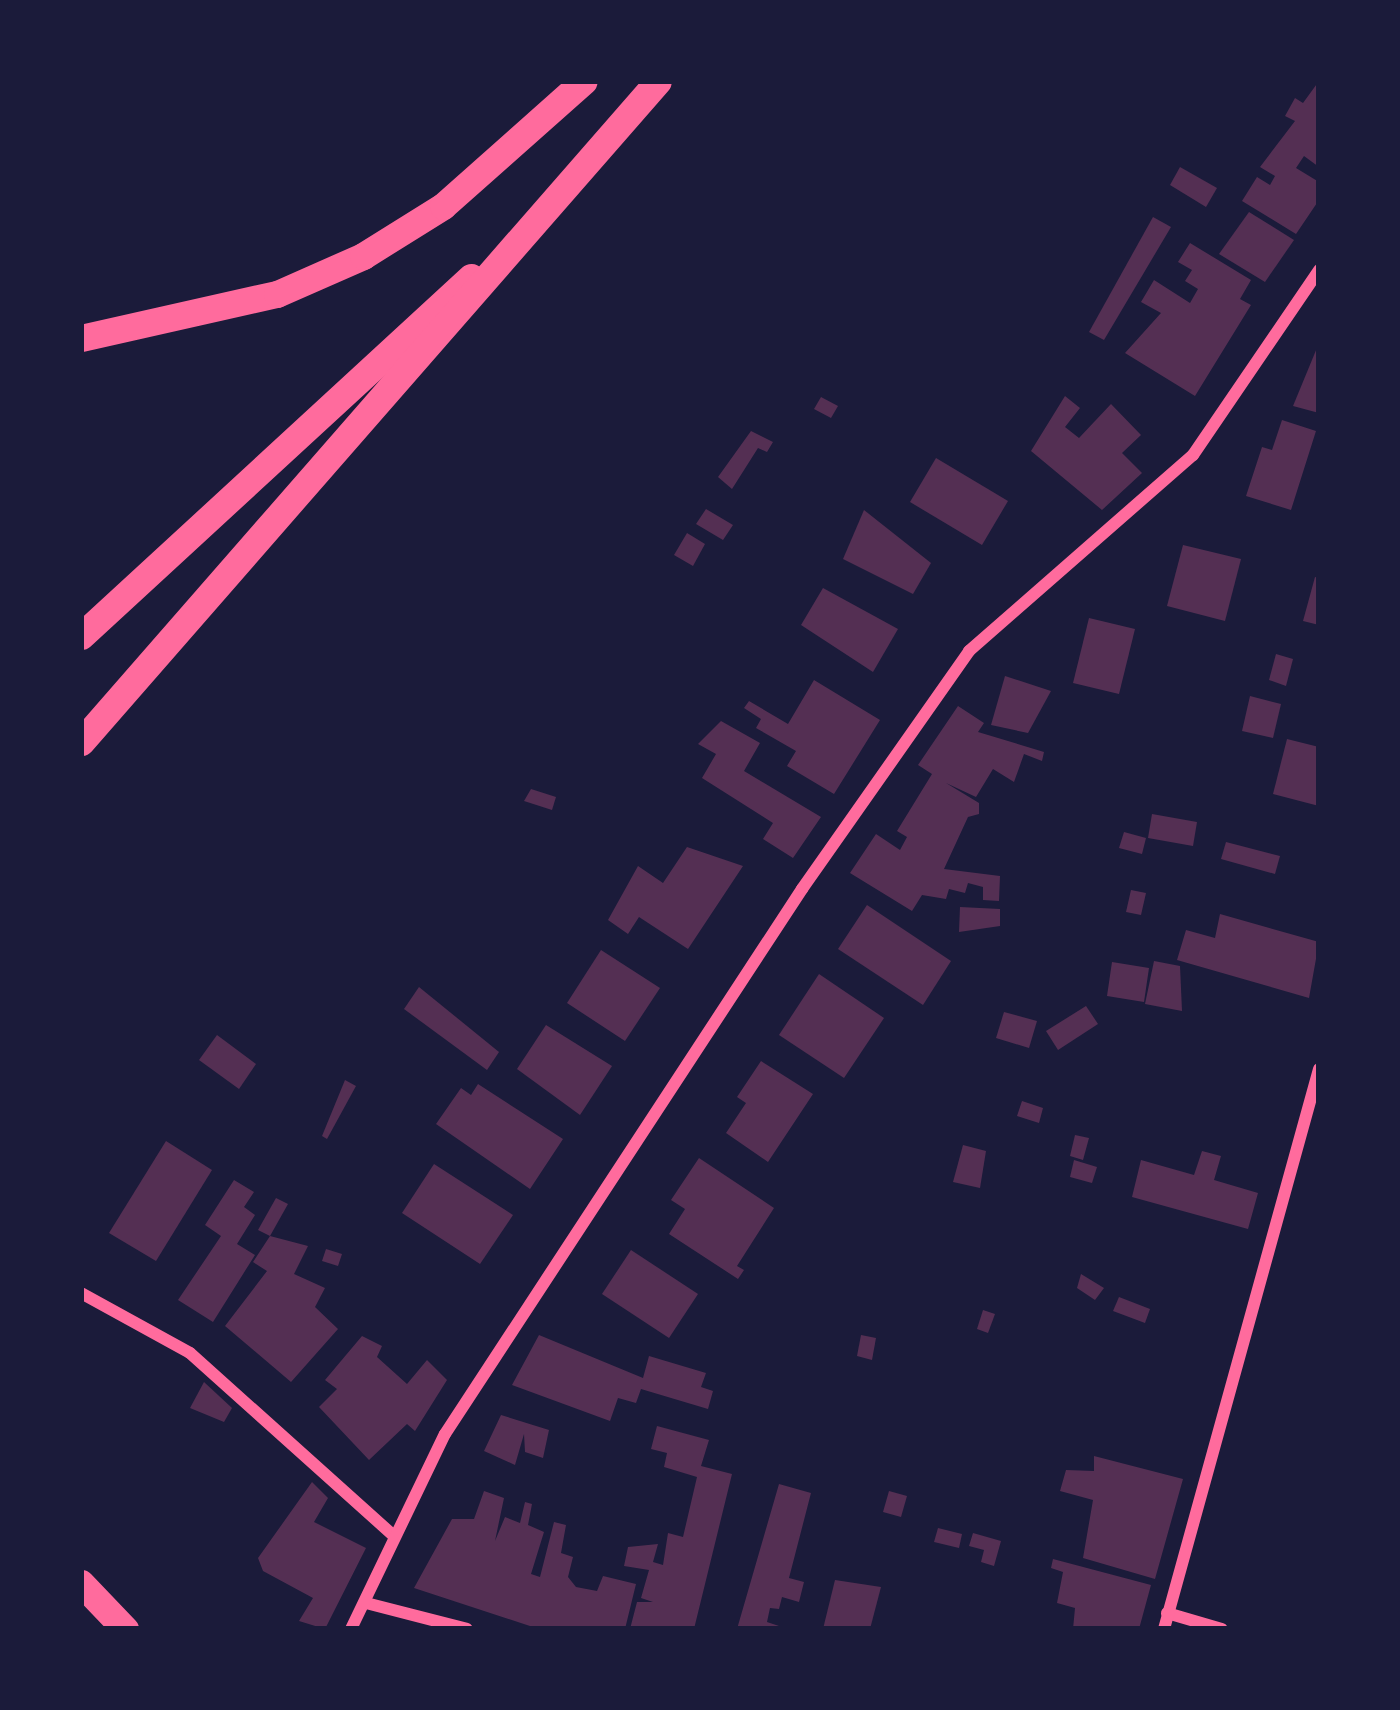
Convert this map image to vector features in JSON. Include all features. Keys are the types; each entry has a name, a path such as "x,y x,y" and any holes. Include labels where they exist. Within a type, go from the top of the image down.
{"highway":[{"path":"81,338 277,294 363,256 443,206 584,81"},
{"path":"81,742 412,370 650,90"},
{"path":"81,636 548,205"},
{"path":"81,1583 124,1629"}],"street":[{"path":"351,1629 392,1534 445,1434 802,889 969,651 1193,455 1319,270"},
{"path":"1164,1629 1319,1069"},
{"path":"81,1293 190,1353 392,1534"},
{"path":"366,1603 467,1629"},
{"path":"1167,1613 1222,1629"}],"building":[{"path":"1319,81 1319,167 1304,156 1296,168 1319,182 1319,200 1296,234 1242,201 1257,177 1270,185 1275,176 1260,167 1295,121 1285,116 1295,98 1303,103"},
{"path":"1180,167 1217,188 1206,207 1170,185"},
{"path":"1249,212 1294,240 1265,282 1219,254"},
{"path":"1153,217 1171,227 1104,340 1089,332"},
{"path":"1190,243 1251,280 1240,299 1251,305 1195,396 1125,353 1161,313 1141,302 1154,280 1190,303 1198,289 1185,281 1192,270 1178,262"},
{"path":"1319,343 1319,413 1293,406"},
{"path":"1065,396 1080,408 1065,427 1079,438 1111,404 1141,435 1122,453 1142,473 1102,510 1031,451"},
{"path":"821,397 838,406 831,418 814,409"},
{"path":"1282,420 1316,431 1291,510 1246,496 1262,447 1272,450"},
{"path":"751,431 773,442 767,452 758,448 732,489 718,477"},
{"path":"936,458 1008,501 982,545 910,502"},
{"path":"706,509 733,525 723,540 696,524"},
{"path":"864,510 931,563 913,594 843,559"},
{"path":"687,533 705,544 693,566 674,555"},
{"path":"1183,545 1241,559 1225,621 1167,606"},
{"path":"1315,577 1319,578 1319,625 1303,621"},
{"path":"823,588 898,629 873,672 801,625"},
{"path":"1089,618 1135,629 1119,694 1073,683"},
{"path":"1276,654 1293,659 1286,686 1269,680"},
{"path":"1005,676 1051,691 1028,733 991,725"},
{"path":"814,680 880,720 834,794 787,766 796,751 756,728 761,719 744,708 749,701 788,724"},
{"path":"1250,696 1281,704 1273,738 1242,731"},
{"path":"958,706 984,723 978,732 1044,752 1042,761 1024,754 1014,782 993,769 976,797 946,783 979,803 979,814 968,817 944,869 1000,876 999,901 983,900 983,887 968,883 965,893 949,889 946,899 922,895 912,911 850,873 876,834 900,850 907,837 897,831 932,774 918,765"},
{"path":"721,721 760,743 744,771 821,817 793,858 763,839 773,823 702,778 716,754 698,744"},
{"path":"1287,739 1319,747 1319,806 1273,794"},
{"path":"531,789 556,797 552,810 524,801"},
{"path":"1152,814 1197,822 1193,846 1148,838"},
{"path":"1124,832 1146,838 1142,854 1119,848"},
{"path":"1226,842 1280,856 1275,874 1221,859"},
{"path":"687,847 743,866 688,949 639,917 628,934 608,920 638,866 663,883"},
{"path":"1131,890 1146,893 1141,915 1126,912"},
{"path":"867,905 951,961 923,1005 838,949"},
{"path":"960,907 1000,909 1000,926 959,932"},
{"path":"1220,914 1319,942 1309,998 1177,960 1186,930 1215,938"},
{"path":"601,950 660,988 625,1041 567,1003"},
{"path":"1154,961 1180,966 1182,1011 1145,1004"},
{"path":"1112,962 1149,968 1144,1002 1107,996"},
{"path":"819,974 884,1018 844,1078 779,1035"},
{"path":"419,987 499,1052 487,1070 404,1009"},
{"path":"1086,1006 1098,1024 1058,1050 1046,1031"},
{"path":"1004,1012 1037,1021 1029,1048 996,1038"},
{"path":"546,1025 612,1066 580,1115 517,1069"},
{"path":"217,1035 256,1064 239,1089 199,1060"},
{"path":"761,1061 813,1094 768,1162 726,1133 746,1103 737,1097"},
{"path":"345,1080 356,1086 327,1139 322,1136"},
{"path":"478,1084 563,1139 530,1189 436,1124 461,1088 471,1095"},
{"path":"1022,1101 1043,1108 1039,1123 1017,1116"},
{"path":"1075,1135 1089,1138 1083,1160 1070,1156"},
{"path":"166,1141 212,1170 156,1261 109,1233"},
{"path":"963,1145 986,1151 980,1188 953,1182"},
{"path":"1202,1151 1221,1156 1214,1180 1258,1193 1248,1229 1132,1197 1141,1160 1194,1175"},
{"path":"699,1158 774,1208 737,1266 744,1270 738,1279 669,1234 685,1209 671,1200"},
{"path":"1074,1160 1097,1167 1092,1183 1070,1177"},
{"path":"434,1164 513,1215 480,1264 402,1213"},
{"path":"234,1180 254,1192 244,1207 255,1215 237,1244 255,1255 213,1322 178,1300 221,1236 205,1225"},
{"path":"276,1198 288,1204 270,1236 258,1230"},
{"path":"270,1236 308,1246 294,1274 325,1288 315,1307 338,1329 291,1382 225,1326 267,1271 253,1262"},
{"path":"326,1249 342,1254 338,1266 322,1261"},
{"path":"631,1250 698,1294 669,1338 602,1294"},
{"path":"1081,1274 1104,1288 1095,1300 1077,1288"},
{"path":"1119,1297 1150,1309 1145,1323 1113,1311"},
{"path":"983,1310 995,1314 988,1333 977,1329"},
{"path":"539,1335 643,1378 649,1356 706,1373 701,1387 713,1391 708,1409 641,1389 636,1403 618,1398 610,1421 512,1385"},
{"path":"861,1335 876,1338 872,1360 857,1356"},
{"path":"362,1336 382,1346 377,1357 407,1384 427,1360 447,1380 415,1431 407,1424 369,1460 319,1407 337,1389 325,1380"},
{"path":"204,1382 232,1408 224,1422 190,1408"},
{"path":"501,1415 549,1430 543,1458 525,1452 524,1434 515,1465 484,1451"},
{"path":"657,1426 709,1440 701,1466 732,1474 694,1629 630,1629 637,1602 653,1602 641,1598 649,1570 624,1566 628,1547 658,1544 653,1562 663,1565 668,1533 683,1537 697,1477 664,1467 667,1453 651,1449"},
{"path":"1094,1456 1183,1479 1155,1579 1083,1558 1093,1500 1060,1491 1066,1470 1094,1471"},
{"path":"312,1482 328,1498 314,1522 366,1548 325,1629 299,1621 313,1598 263,1571 258,1558"},
{"path":"779,1484 811,1493 789,1578 804,1582 799,1602 782,1597 779,1609 770,1608 767,1622 788,1629 737,1629"},
{"path":"484,1491 504,1498 495,1541 505,1517 520,1523 525,1502 532,1504 528,1525 544,1532 531,1574 540,1577 554,1522 566,1525 561,1553 573,1557 568,1577 576,1587 597,1591 603,1576 636,1584 625,1629 539,1629 414,1588 452,1519 474,1519"},
{"path":"889,1491 907,1496 901,1517 883,1512"},
{"path":"938,1528 962,1534 959,1548 934,1542"},
{"path":"973,1533 1001,1541 994,1566 981,1562 984,1550 969,1546"},
{"path":"1053,1559 1151,1585 1139,1629 1073,1629 1075,1608 1057,1603 1063,1572 1051,1568"},
{"path":"835,1580 881,1587 870,1629 823,1629"}]}
